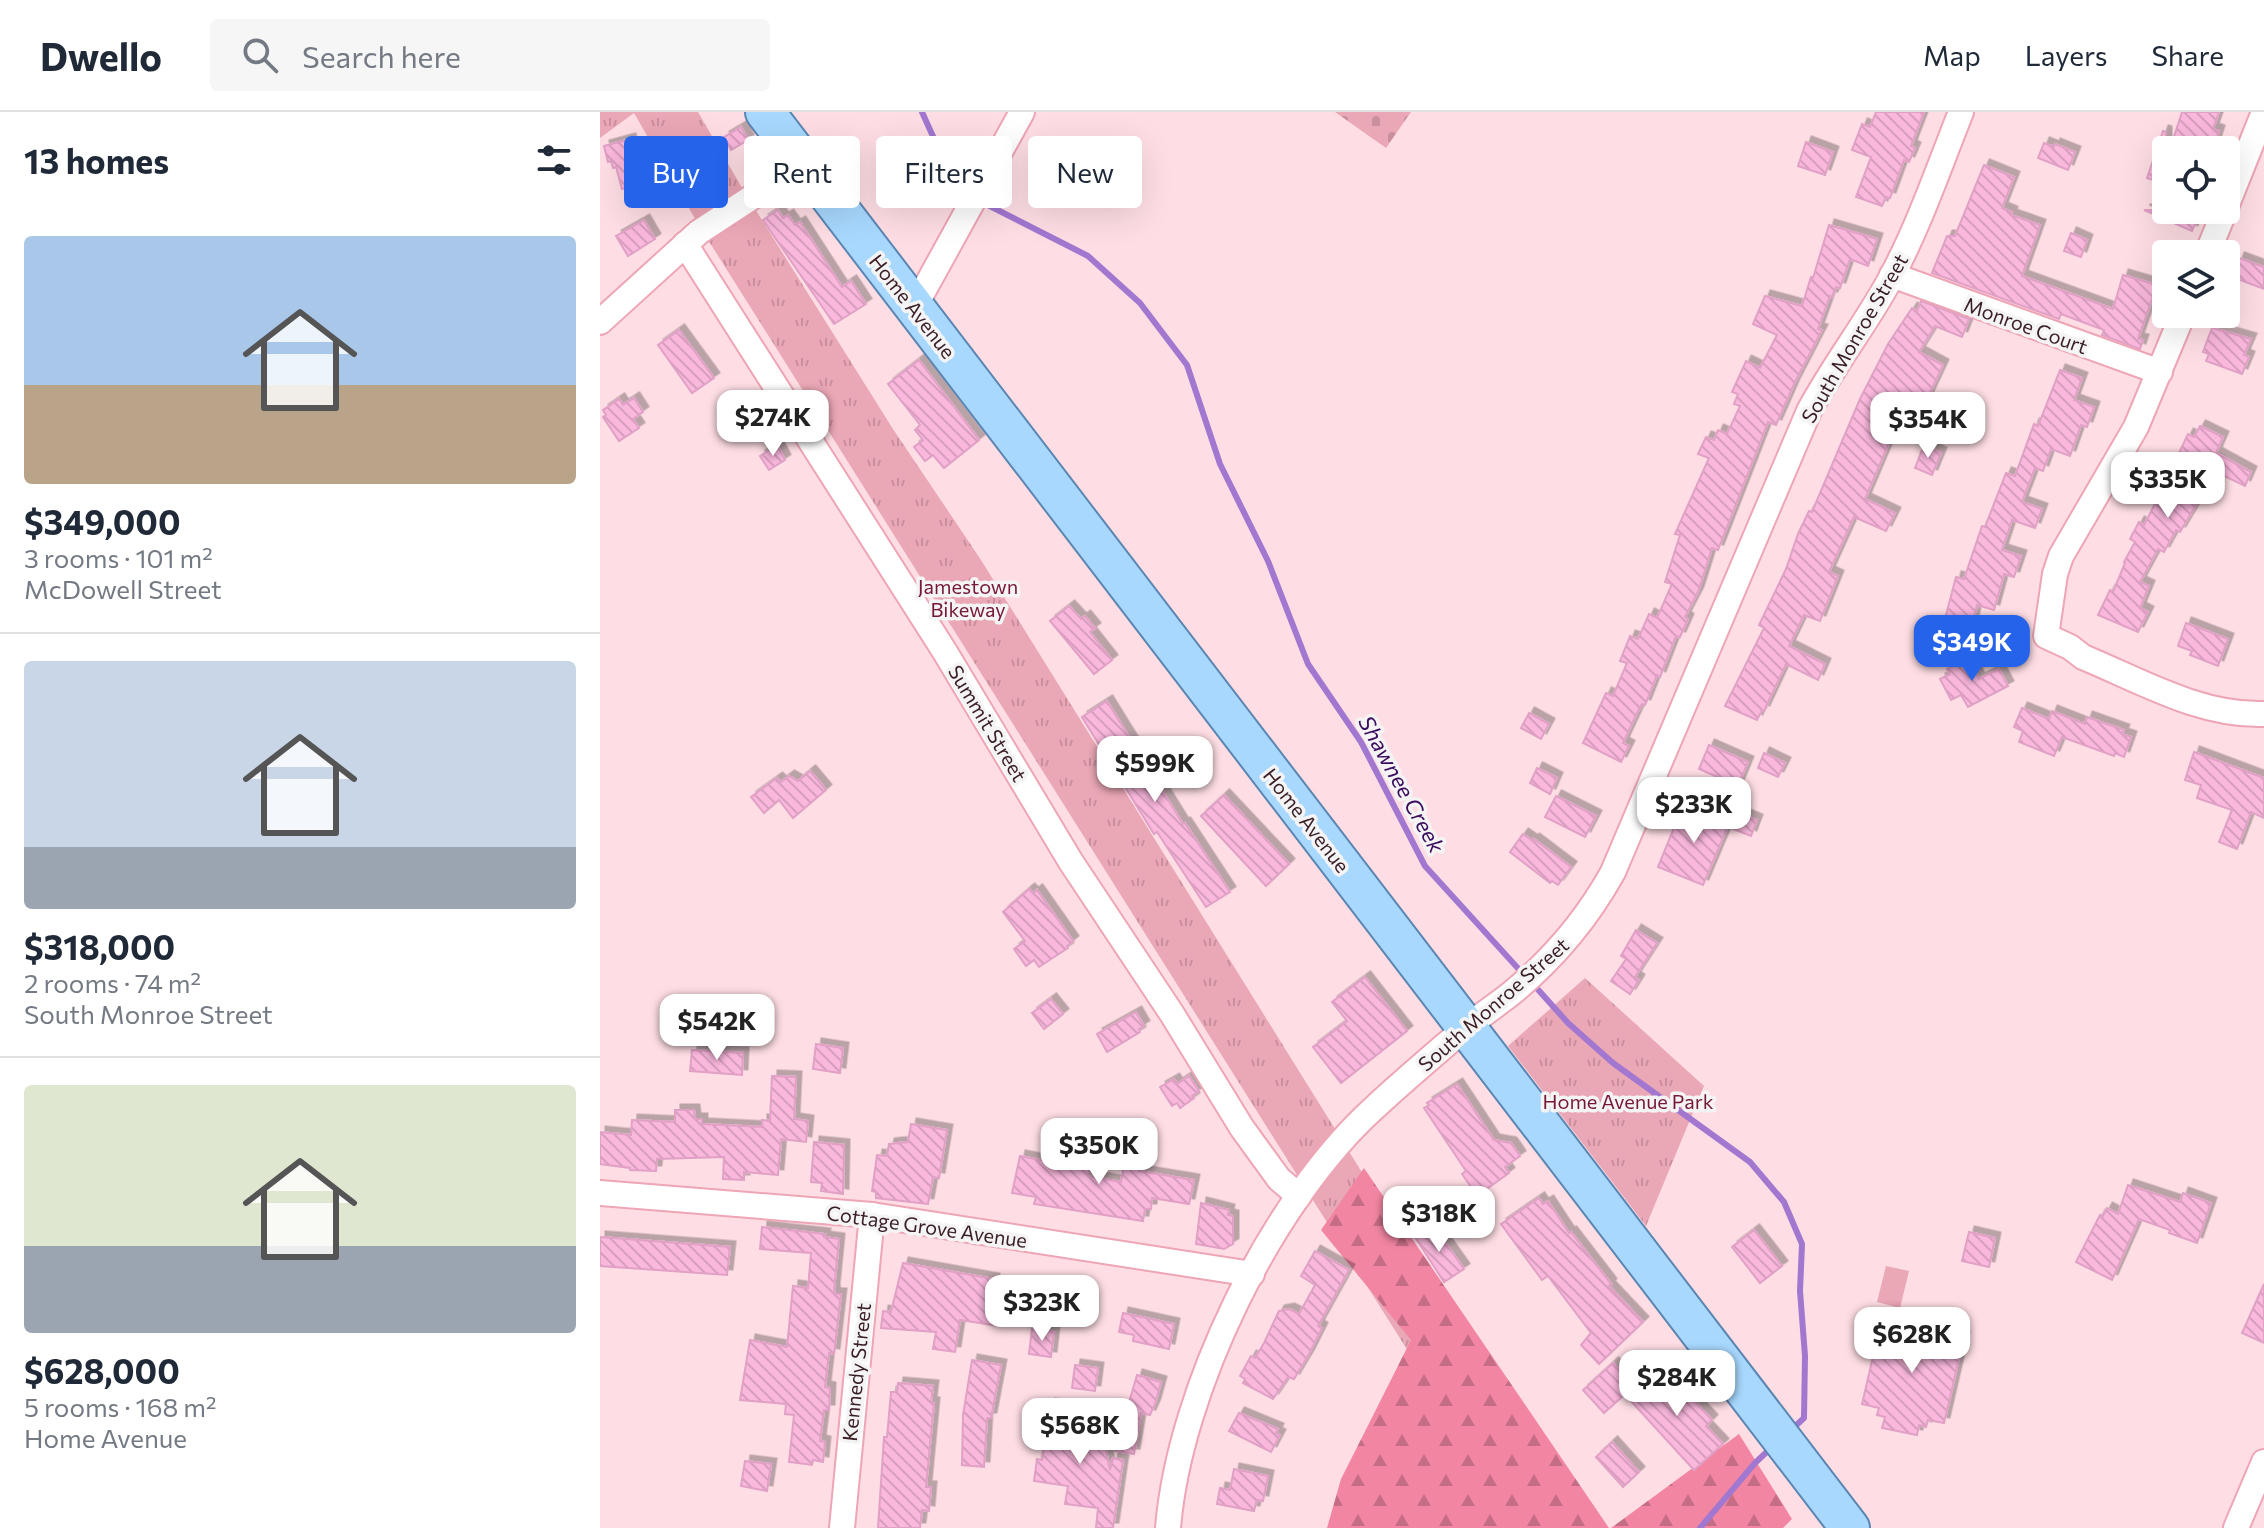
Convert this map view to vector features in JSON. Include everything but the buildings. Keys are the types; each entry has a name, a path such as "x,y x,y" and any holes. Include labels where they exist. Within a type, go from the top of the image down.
{"main road":[{"name":"Home Avenue","path":"765,112 783,136"},
{"name":"Home Avenue","path":"838,208 1850,1528"}],"street":[{"path":"914,308 1022,112"},
{"name":"South Monroe Street","path":"1168,1528 1177,1465 1195,1398 1252,1274 1299,1196 1353,1128 1467,1027 1546,964 1576,930 1613,872 1809,411 1839,357 1871,314 1892,275 1912,235 1961,112"},
{"path":"2240,171 2264,112"},
{"path":"600,322 699,232 744,202"},
{"name":"Summit Street","path":"685,244 945,652 1071,862 1172,1014 1242,1128 1279,1179 1299,1196"},
{"name":"Monroe Court","path":"1892,275 2160,372"},
{"path":"2177,328 2136,427 2066,544 2055,574 2046,636 2083,657 2199,706 2264,714"},
{"name":"Cottage Grove Avenue","path":"600,1193 872,1215 1252,1274"},
{"name":"Kennedy Street","path":"842,1528 872,1215"},
{"path":"2236,1528 2264,1462"}],"green space":[{"name":"Jamestown Bikeway","path":"600,112 698,112 712,136 647,136 634,113 600,138"},
{"path":"1335,112 1411,112 1386,148"},
{"name":"Jamestown Bikeway","path":"728,164 744,191 744,208 754,208 893,429 981,560 1391,1219 1442,1405 689,208 728,208"},
{"name":"Home Avenue Park","path":"1585,978 1704,1086 1646,1226 1508,1046"},
{"path":"1364,1168 1609,1528 1327,1528 1341,1479 1411,1340 1321,1230"},
{"path":"1886,1266 1909,1271 1900,1308 1877,1302"},
{"path":"1739,1434 1792,1519 1783,1528 1611,1528"}],"waterway":[{"name":"Shawnee Creek","path":"922,112 933,136"},
{"name":"Shawnee Creek","path":"994,208 1088,256 1140,303 1187,365 1220,464 1268,561 1308,664 1361,742 1425,866 1525,976"},
{"name":"Shawnee Creek","path":"1533,984 1568,1023 1613,1063 1750,1162 1784,1202 1802,1244 1800,1291 1805,1356 1804,1418 1790,1431"},
{"name":"Shawnee Creek","path":"1700,1528 1773,1446"}]}
